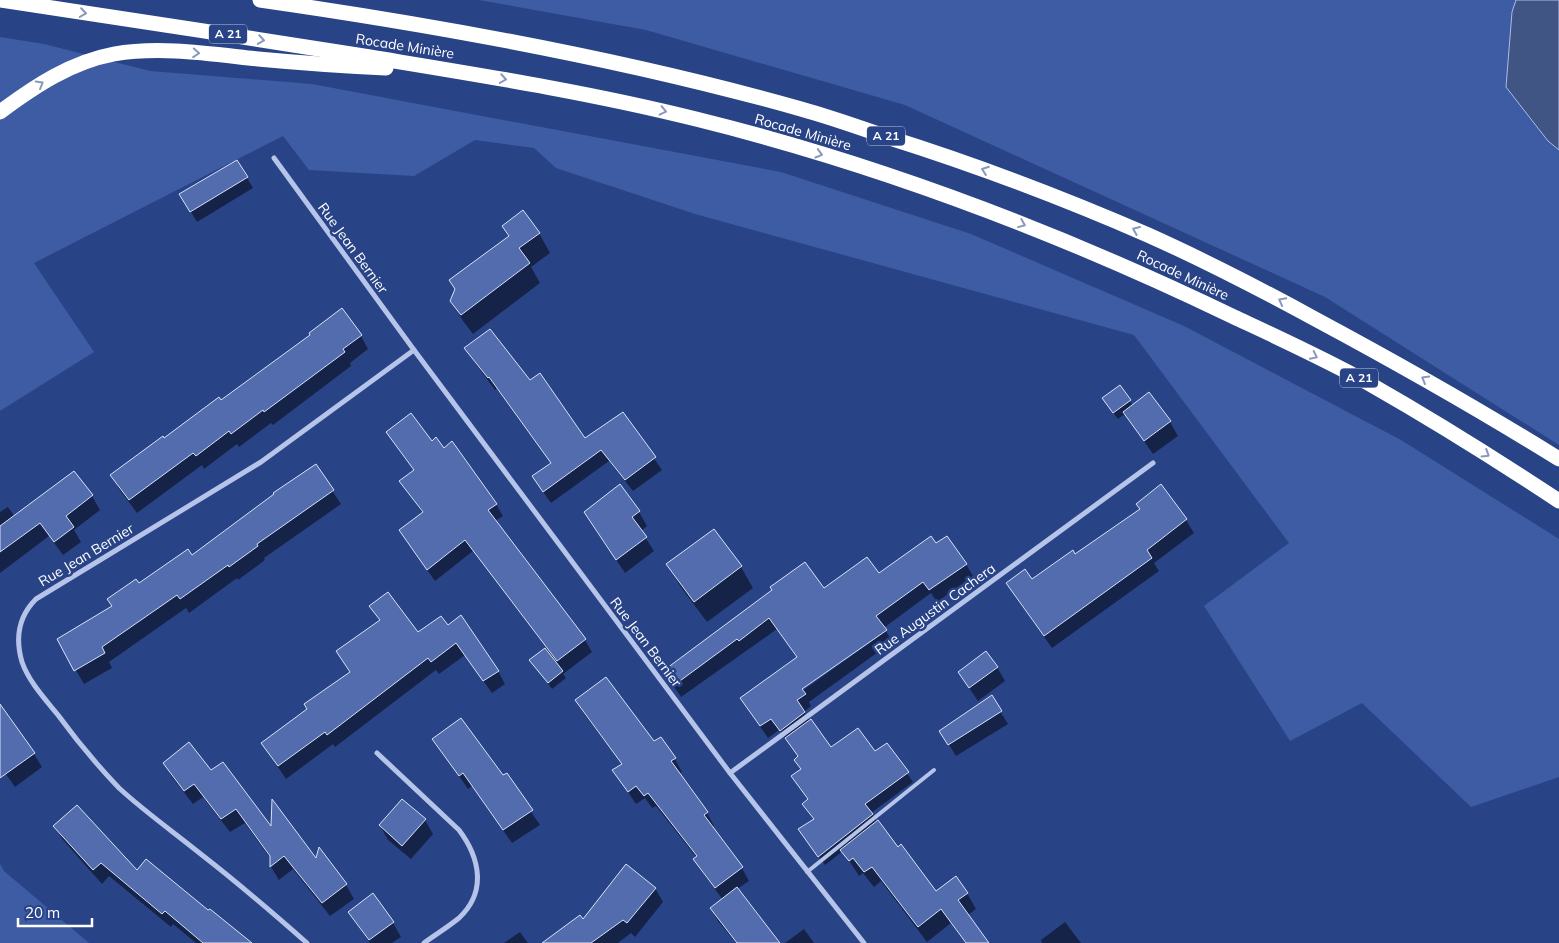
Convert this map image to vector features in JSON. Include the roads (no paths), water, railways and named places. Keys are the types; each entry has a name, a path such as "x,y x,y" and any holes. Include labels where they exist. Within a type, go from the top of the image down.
{"highway":[{"name":"Rocade Minière","path":"0,0 552,87 700,120 882,172 989,211 1103,256 1183,292 1365,381 1444,428 1559,501"},
{"name":"Rocade Minière","path":"260,0 485,37 657,72 804,110 938,153 1078,206 1204,261 1347,336 1559,459"},
{"path":"281,0 300,6"},
{"path":"0,112 31,89 72,68 93,60 132,52 192,53 334,66 455,71"}],"street":[{"name":"Rue Jean Bernier","path":"274,158 414,350 730,773 864,943"},
{"name":"Rue Jean Bernier","path":"307,943 231,878 136,802 104,772 28,675 20,653 19,629 23,616 36,599 261,462 414,350"},
{"name":"Rue Augustin Cachera","path":"730,773 1153,463"},
{"path":"377,753 459,830 467,842 477,866 476,887 472,900 466,910 424,943"}],"lane":[{"path":"807,872 934,770"}]}
